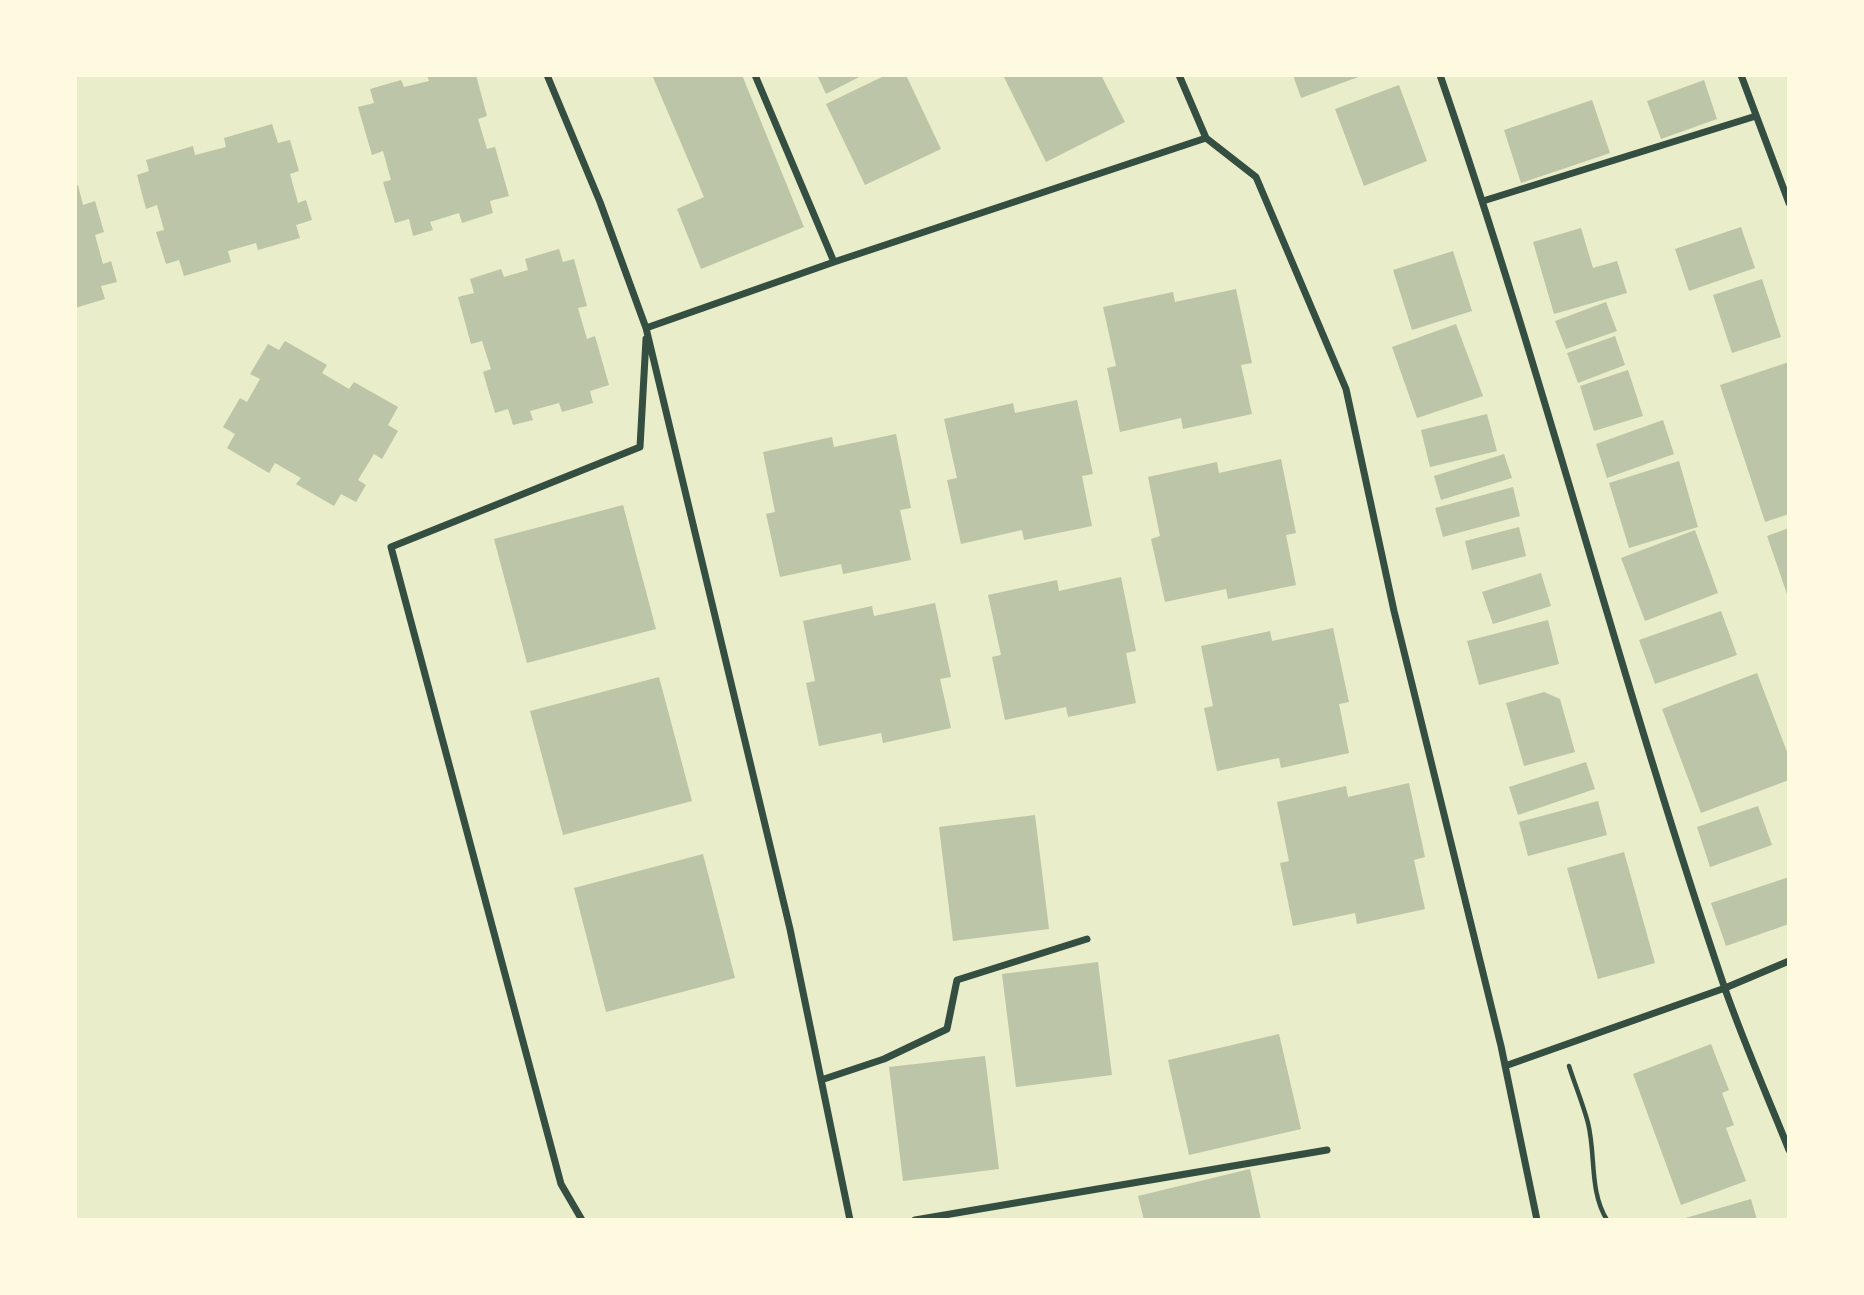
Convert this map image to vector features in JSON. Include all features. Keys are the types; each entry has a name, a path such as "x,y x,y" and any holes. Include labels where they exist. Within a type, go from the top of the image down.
{"street":[{"path":"547,75 600,202 646,328 790,929 850,1220"},
{"path":"755,75 834,262"},
{"path":"1179,75 1206,138 1256,177 1346,389 1394,611 1505,1066 1537,1220"},
{"path":"1440,75 1483,201 1599,588 1725,988 1789,1150"},
{"path":"1741,75 1789,204"},
{"path":"1483,201 1756,116"},
{"path":"646,328 1206,138"},
{"path":"582,1220 561,1184 391,547 640,447 646,328"},
{"path":"821,1080 884,1059 947,1029 957,980 1087,939"},
{"path":"1505,1066 1725,988 1789,961"},
{"path":"915,1220 1327,1150"}],"path":[{"path":"1562,1045 1589,1125 1593,1173 1601,1210 1607,1220"}],"building":[{"path":"427,75 476,75 487,116 478,119 487,149 495,147 509,196 490,201 493,213 462,223 459,213 430,222 433,230 413,236 409,219 395,223 383,182 391,180 383,151 372,155 358,107 374,103 370,89 401,80 404,87 429,81"},
{"path":"652,75 742,75 804,227 701,269 677,209 704,197"},
{"path":"817,75 863,75 826,94"},
{"path":"886,75 906,75 941,149 865,185 826,104"},
{"path":"1003,75 1101,75 1125,122 1046,162"},
{"path":"1293,75 1361,75 1361,76 1301,98"},
{"path":"1704,80 1717,119 1661,139 1647,101"},
{"path":"1399,85 1427,161 1364,186 1335,109"},
{"path":"1592,100 1610,153 1521,183 1504,130"},
{"path":"272,124 278,143 290,140 299,171 290,174 298,203 306,200 312,220 296,225 300,238 258,250 256,243 228,251 231,262 184,276 179,260 166,264 156,232 164,230 157,205 146,209 137,175 149,171 146,160 193,146 195,155 226,147 224,138"},
{"path":"78,185 83,205 95,201 104,232 95,235 103,264 111,261 117,282 101,286 105,299 75,308 75,186"},
{"path":"1741,227 1755,268 1689,291 1675,249"},
{"path":"1581,228 1593,268 1617,261 1627,293 1554,314 1533,242"},
{"path":"559,249 563,262 574,259 587,306 578,308 587,339 595,336 609,385 590,391 593,403 562,412 559,403 530,411 533,420 513,425 508,409 495,413 483,372 491,369 482,341 471,344 458,297 474,293 470,279 501,269 504,277 528,270 525,259"},
{"path":"1453,251 1472,311 1412,330 1393,270"},
{"path":"1762,279 1781,337 1732,353 1713,295"},
{"path":"1236,289 1252,363 1241,365 1252,414 1183,429 1181,418 1120,432 1107,368 1116,366 1103,307 1173,292 1175,302"},
{"path":"1606,302 1617,331 1566,349 1555,321"},
{"path":"1456,324 1483,396 1417,418 1392,347"},
{"path":"1615,336 1625,365 1578,383 1567,353"},
{"path":"285,341 327,365 322,373 349,389 354,382 398,407 388,425 398,431 382,459 374,454 358,480 366,485 356,502 341,494 334,506 296,484 301,478 275,463 269,473 227,448 235,434 223,427 240,398 247,402 260,379 250,374 268,344 279,350"},
{"path":"1789,362 1789,514 1765,522 1720,385"},
{"path":"1628,370 1643,416 1594,431 1580,386"},
{"path":"1077,400 1093,474 1082,476 1092,526 1024,540 1022,530 961,544 947,480 957,478 944,419 1013,403 1015,413"},
{"path":"1487,414 1497,451 1430,467 1421,430"},
{"path":"1663,420 1674,454 1607,478 1596,444"},
{"path":"896,434 911,508 900,510 911,560 843,574 841,564 780,577 766,514 775,512 763,452 832,437 834,447"},
{"path":"1504,454 1512,478 1441,500 1434,476"},
{"path":"1281,459 1296,533 1286,535 1296,585 1228,599 1226,589 1165,602 1151,539 1160,536 1148,477 1217,462 1219,473"},
{"path":"1679,461 1698,527 1629,548 1609,483"},
{"path":"1513,487 1520,516 1443,537 1435,508"},
{"path":"623,505 656,629 527,663 494,539"},
{"path":"1519,527 1526,556 1472,570 1465,541"},
{"path":"1789,528 1789,597 1788,597 1767,536"},
{"path":"1695,530 1718,593 1645,621 1621,558"},
{"path":"1541,573 1551,606 1493,624 1482,592"},
{"path":"1121,577 1136,651 1126,653 1136,703 1068,717 1066,707 1005,720 992,657 1001,655 988,595 1057,580 1059,591"},
{"path":"935,603 951,677 940,679 951,728 883,743 881,733 819,746 806,683 815,681 803,621 872,606 874,616"},
{"path":"1721,611 1737,655 1655,684 1639,640"},
{"path":"1548,620 1559,664 1479,685 1467,641"},
{"path":"1333,628 1349,702 1339,704 1349,753 1281,768 1279,758 1217,771 1204,708 1213,706 1201,646 1270,631 1272,641"},
{"path":"1757,673 1789,757 1789,780 1701,813 1662,709"},
{"path":"659,677 692,801 563,835 530,711"},
{"path":"1544,692 1560,699 1575,752 1524,766 1506,703"},
{"path":"1586,762 1595,789 1518,815 1509,787"},
{"path":"1409,783 1425,857 1414,860 1425,909 1357,924 1355,913 1293,926 1280,863 1289,861 1277,802 1346,786 1348,797"},
{"path":"1598,801 1607,835 1528,856 1519,822"},
{"path":"1758,806 1772,845 1710,867 1697,827"},
{"path":"1035,815 1049,929 953,941 939,827"},
{"path":"1624,852 1655,963 1598,979 1567,868"},
{"path":"703,854 735,978 606,1012 574,888"},
{"path":"1789,877 1789,924 1726,946 1711,903"},
{"path":"1098,962 1112,1075 1016,1087 1002,974"},
{"path":"1279,1034 1301,1129 1189,1155 1168,1060"},
{"path":"1711,1044 1729,1090 1722,1093 1734,1125 1726,1128 1746,1181 1681,1205 1633,1074"},
{"path":"985,1056 999,1169 903,1181 889,1067"},
{"path":"1250,1169 1261,1220 1144,1220 1138,1196"},
{"path":"1751,1199 1757,1220 1682,1220 1682,1219"}]}
